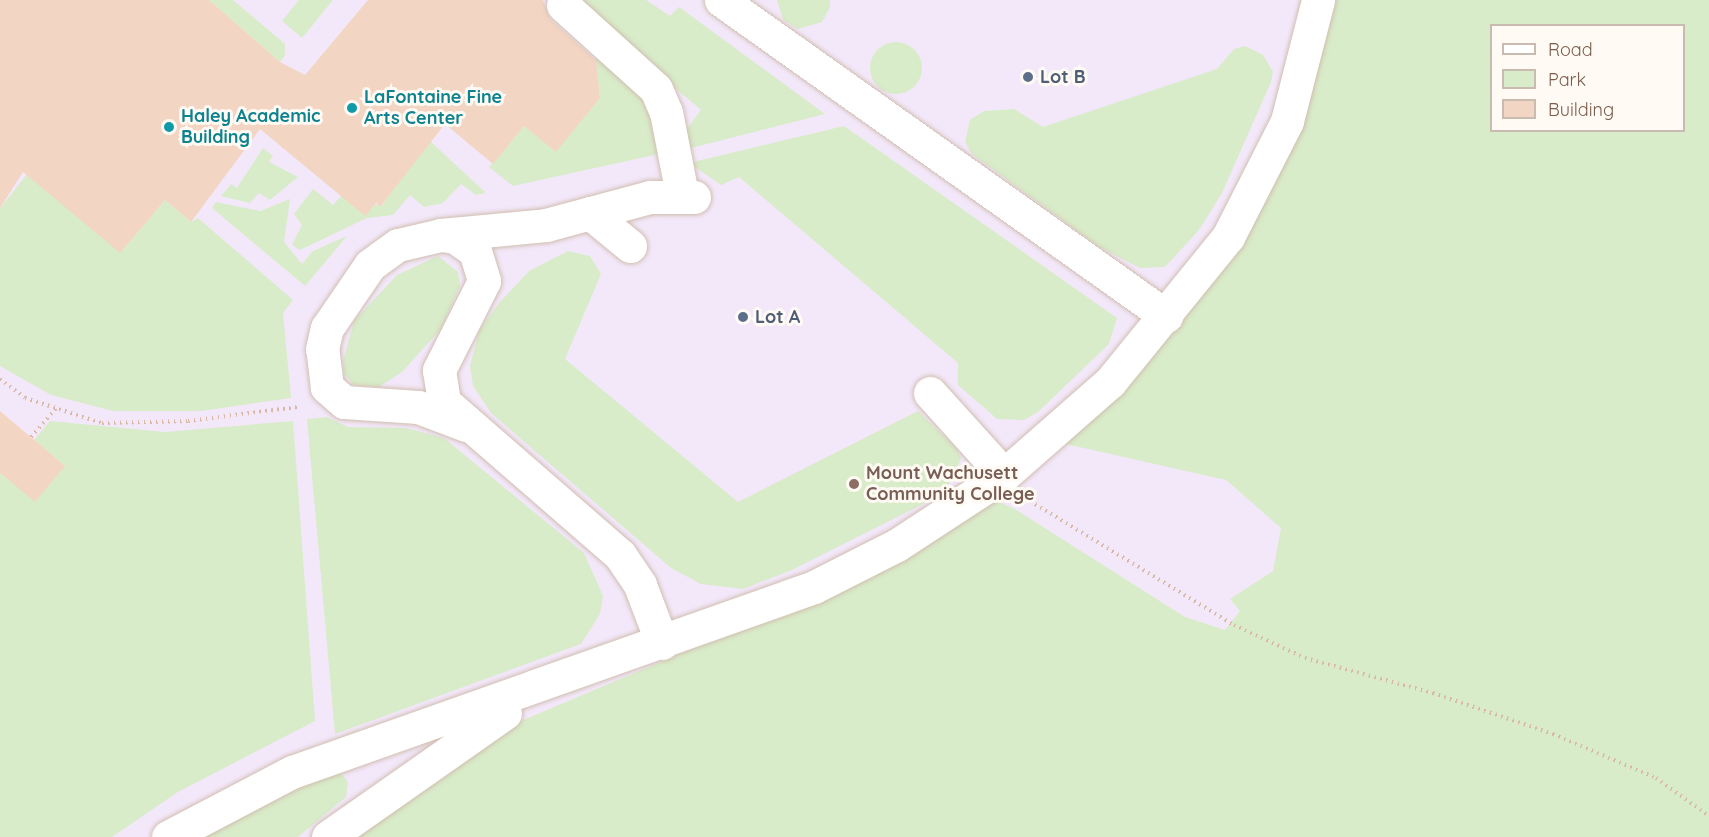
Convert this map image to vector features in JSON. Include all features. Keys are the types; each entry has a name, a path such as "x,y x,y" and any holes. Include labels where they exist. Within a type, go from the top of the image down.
{"lane":[{"path":"721,0 1166,316"},
{"path":"168,837 292,772 662,643 861,565 1004,475 1075,417 1166,316 1228,237 1270,161 1301,80 1318,0"},
{"path":"466,424 418,407 364,407 344,402 327,387 322,357 327,328 370,265 398,245 441,235 546,225 590,213 688,195 666,112 656,89 564,5"},
{"path":"590,213 630,246"},
{"path":"546,225 506,248 484,280 447,349 438,388 466,424 620,555 640,585 662,643"},
{"path":"441,235 455,237 475,251 484,280"},
{"path":"364,407 403,394 447,349"},
{"path":"930,393 1004,475"},
{"path":"328,837 436,756 569,676"}],"path":[{"path":"0,379 25,398 102,423 188,422 298,407"},
{"path":"31,437 56,408"},
{"path":"1004,475 1030,504 1234,625 1305,658 1433,693 1553,734 1656,778 1709,816"}],"shaded area":[{"name":"Mount Wachusett Community College","path":"0,0 1709,0 1709,837 0,837"}],"green space":[{"path":"209,0 233,0 285,44 285,55 280,62"},
{"path":"299,0 333,0 302,38 282,21"},
{"path":"571,0 646,0 670,16 679,7 825,114 687,149 683,134 701,110"},
{"path":"777,0 830,0 830,7 822,22 798,29 783,20"},
{"path":"1326,0 1709,0 1709,837 340,837 509,726 710,641 990,498 1015,509 1185,617 1225,630 1240,611 1230,599 1273,571 1281,528 1226,480 1066,444 1194,303"},
{"path":"891,42 901,42 915,49 922,68 915,87 901,94 891,94 881,90 874,83 870,73 870,63 874,53 881,46"},
{"path":"594,43 619,65 648,106 659,154 513,186 489,167 524,126 556,151 600,98"},
{"path":"1245,46 1263,55 1273,72 1271,82 1222,193 1199,230 1165,267 1140,268 1099,247 972,154 965,142 970,120 984,111 1014,109 1043,127 1217,69 1234,49"},
{"path":"844,126 1117,318 1109,344 1038,412 1024,420 997,419 958,385 958,363 739,177 721,185 689,163"},
{"path":"430,141 486,193 476,195 461,184 443,203 424,207 410,195 393,215 367,218 300,250 292,245 302,225 294,214 313,189 333,205 341,196 381,206"},
{"path":"263,148 273,156 269,162 298,177 270,200 259,193 250,203 221,196 231,184 237,188"},
{"path":"45,152 120,253 165,200 191,222 198,218 293,300 283,313 291,398 201,411 113,411 51,395 0,366 0,208"},
{"path":"290,199 284,242 302,264 313,251 347,236 305,286 212,208 216,202 260,211"},
{"path":"568,251 590,256 601,274 565,359 738,502 918,411 956,448 961,458 953,479 937,497 792,570 743,589 701,584 671,568 491,413 473,386 470,366 479,331 499,303 529,271"},
{"path":"438,256 458,272 460,286 441,329 402,372 379,387 354,385 344,374 343,361 354,321 397,275"},
{"path":"327,417 348,427 406,428 444,438 584,553 603,596 600,614 581,644 335,734 307,419"},
{"path":"50,421 165,432 293,421 315,721 178,792 112,837 0,837 0,473 35,501 65,466 34,440"},
{"path":"338,769 348,782 346,797 298,837 188,837"}],"building":[{"path":"0,0 209,0 280,62 305,75 368,0 543,0 550,19 596,60 600,98 556,152 524,126 493,164 445,124 380,207 376,203 365,216 260,129 191,222 165,200 120,253 23,172 0,208"},
{"path":"0,411 65,466 35,502 0,473"}],"place":[{"name":"Lot B","path":"1028,77"},
{"name":"LaFontaine Fine Arts Center","path":"352,108"},
{"name":"Haley Academic Building","path":"169,127"},
{"name":"Lot A","path":"743,317"},
{"name":"Mount Wachusett Community College","path":"854,484"}]}
